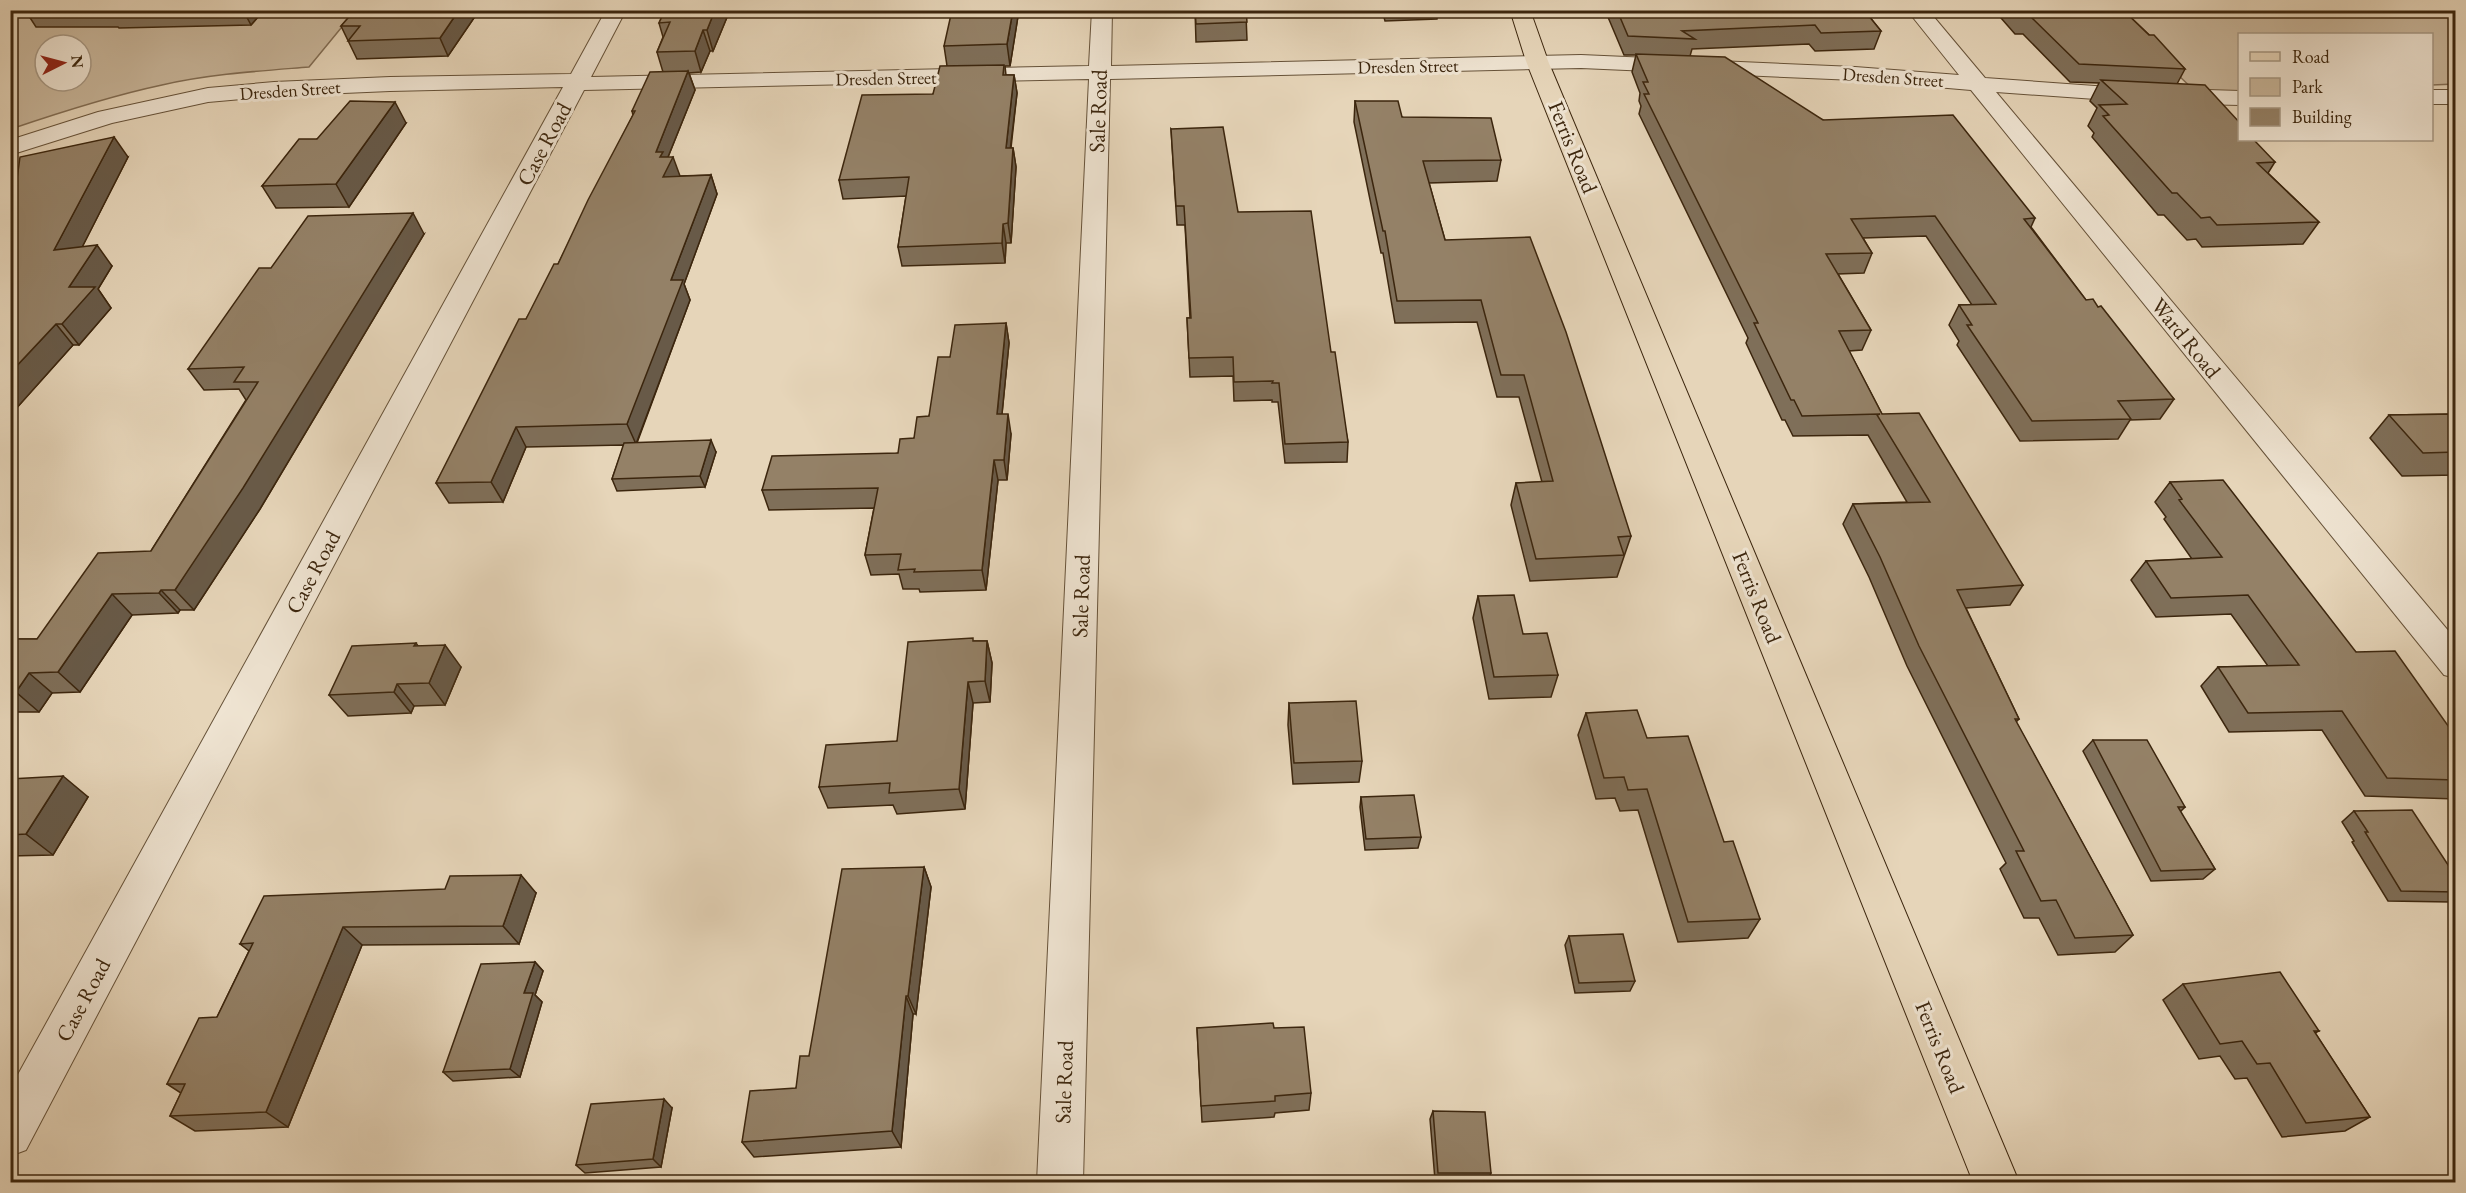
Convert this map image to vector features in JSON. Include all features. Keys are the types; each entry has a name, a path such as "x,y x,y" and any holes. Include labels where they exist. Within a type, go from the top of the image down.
{"main road":[{"name":"Ferris Road","path":"1520,10 1537,61 1996,1182"}],"street":[{"name":"Case Road","path":"10,1134 616,10"},
{"name":"Sale Road","path":"1060,1182 1102,10"},
{"name":"Ward Road","path":"1917,10 2456,665"},
{"name":"Dresden Street","path":"10,148 106,117 208,95 379,84 1100,73 1537,61 1656,63 1889,76 2115,94 2238,98"},
{"path":"2433,97 2456,97"}],"green space":[{"path":"11,11 355,11 309,67 235,73 180,81 105,99 11,129"},
{"path":"2111,11 2455,11 2455,84 2433,85 2433,33 2238,33 2238,93 2198,94"}],"building":[{"path":"355,10 459,10 440,38 348,41 360,26 341,26"},
{"path":"665,10 715,10 707,30 703,30 695,51 657,52 670,22 659,23"},
{"path":"952,10 1013,10 1007,44 944,46"},
{"path":"1195,10 1246,10 1247,22 1196,24"},
{"path":"1617,10 1864,10 1881,31 1821,33 1815,25 1682,31 1695,39 1628,36"},
{"path":"2017,10 2123,10 2149,35 2154,35 2185,69 2079,64 2031,17 2023,17"},
{"path":"1636,54 1725,57 1823,120 1953,115 2035,218 2024,219 2086,300 2093,299 2098,307 2101,306 2174,399 2118,401 2131,419 2032,421 1967,325 1972,325 1959,305 1996,304 1935,216 1851,219 1872,253 1826,254 1871,330 1839,331 1882,414 1919,413 2023,585 1957,590 2019,719 2015,719 2133,935 2075,938 2056,900 2041,901 2016,851 2024,851 1919,646 1880,557 1853,504 1930,502 1877,415 1880,414 1802,416 1794,400 1791,400 1754,323 1758,323 1644,94 1649,94 1643,82 1648,82"},
{"path":"1004,65 1003,75 1014,75 1006,148 1013,148 1008,223 1003,224 1002,243 898,247 909,177 839,180 862,95 933,94 940,66"},
{"path":"688,71 656,152 663,152 660,157 673,157 663,177 711,175 671,280 683,280 627,424 516,427 491,482 436,483 519,319 526,319 554,264 558,264 588,200 635,111 632,111 650,72"},
{"path":"2101,80 2205,85 2238,121 2238,141 2255,141 2275,162 2257,163 2319,222 2217,225 2210,217 2201,218 2177,193 2172,193 2103,116 2109,115 2099,105 2127,104"},
{"path":"350,101 395,102 336,184 262,186 299,139 317,139"},
{"path":"1355,101 1398,101 1402,117 1491,118 1501,160 1423,161 1445,240 1530,237 1566,332 1631,536 1618,537 1624,555 1536,559 1516,483 1553,481 1524,375 1501,375 1481,300 1397,301 1385,231 1383,231"},
{"path":"1223,127 1238,212 1311,211 1331,352 1335,352 1348,442 1285,444 1279,383 1272,383 1273,381 1234,382 1233,357 1189,358 1187,318 1191,318 1184,206 1176,206 1171,129"},
{"path":"114,137 54,250 97,245 69,287 95,287 62,324 56,324 10,373 10,213 13,208 20,157"},
{"path":"413,213 243,488 175,590 161,590 159,593 112,594 58,672 29,673 16,692 10,692 10,639 37,639 98,553 151,551 258,382 234,382 244,367 188,369 259,268 271,268 308,216"},
{"path":"1006,323 997,414 1008,414 1004,460 994,460 982,570 914,572 915,569 898,570 901,554 865,555 878,488 762,490 772,456 898,453 900,439 914,438 917,417 929,416 938,357 950,357 955,325"},
{"path":"2456,414 2456,452 2423,453 2389,415"},
{"path":"711,440 700,476 612,479 624,443"},
{"path":"2223,480 2356,652 2395,651 2456,737 2456,780 2387,778 2342,711 2248,713 2218,667 2299,665 2248,595 2171,598 2146,561 2222,557 2179,500 2182,499 2170,482"},
{"path":"1514,595 1523,634 1547,633 1558,675 1494,677 1478,596"},
{"path":"973,638 973,641 987,641 985,681 968,682 959,789 889,793 890,783 819,787 826,745 897,741 908,642"},
{"path":"416,643 414,646 445,645 429,683 397,684 394,692 329,695 352,646"},
{"path":"1356,701 1362,761 1294,763 1289,703"},
{"path":"1637,710 1647,738 1688,736 1724,842 1733,841 1760,919 1688,922 1647,789 1628,790 1624,777 1604,778 1586,713"},
{"path":"2093,740 2147,740 2185,807 2178,807 2215,869 2161,871"},
{"path":"63,776 26,834 10,835 10,779"},
{"path":"1414,795 1421,837 1366,839 1361,797"},
{"path":"2412,810 2456,877 2456,892 2401,891 2354,811"},
{"path":"924,867 908,996 906,996 892,1131 742,1142 750,1091 796,1088 800,1056 809,1056 842,869"},
{"path":"521,875 503,926 343,927 266,1112 170,1116 185,1084 167,1084 199,1018 217,1017 253,943 240,944 264,896 445,889 450,876"},
{"path":"1623,934 1635,981 1579,983 1569,936"},
{"path":"535,962 524,993 533,993 510,1069 443,1072 481,964"},
{"path":"2280,972 2319,1031 2314,1031 2370,1117 2306,1123 2270,1063 2257,1064 2242,1041 2220,1044 2183,984"},
{"path":"1273,1023 1274,1028 1304,1027 1311,1093 1275,1096 1275,1101 1201,1106 1197,1028"},
{"path":"664,1099 653,1159 576,1165 591,1104"},
{"path":"1433,1111 1485,1112 1491,1173 1438,1173"}]}
